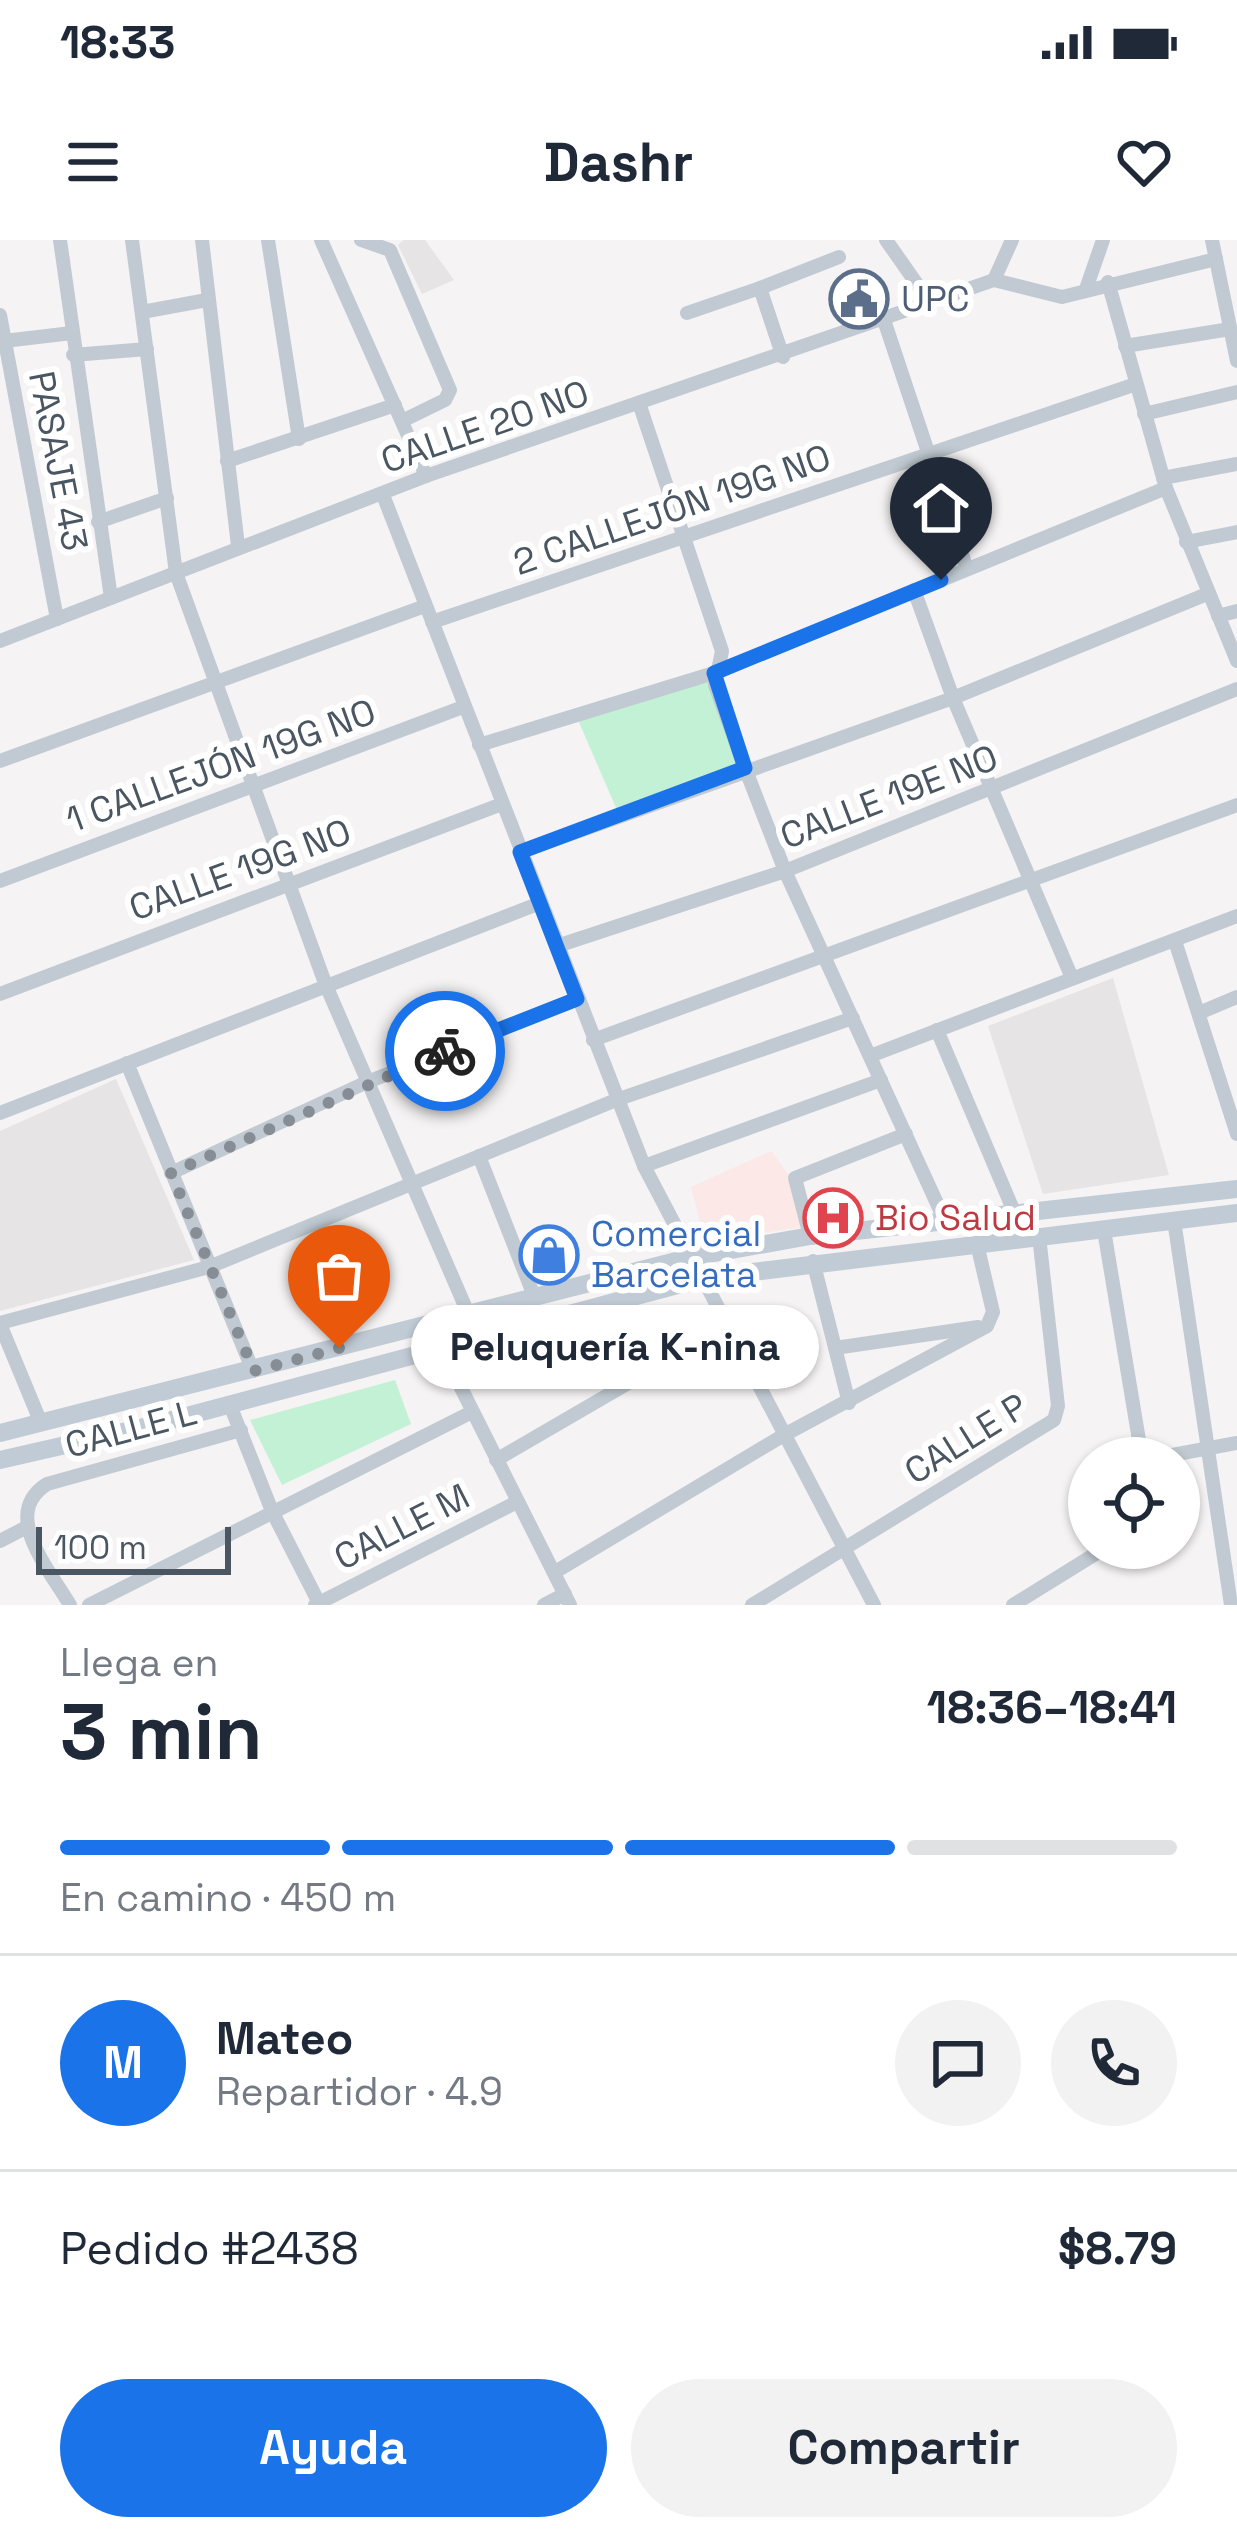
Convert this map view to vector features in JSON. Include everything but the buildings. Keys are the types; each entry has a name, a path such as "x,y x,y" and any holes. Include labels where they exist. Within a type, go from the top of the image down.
{"main road":[{"path":"0,1433 692,1257 810,1236 1237,1189"},
{"path":"0,1460 153,1425 704,1278 813,1261 1237,1213"},
{"path":"144,1398 153,1425"}],"street":[{"path":"60,240 73,355 112,598"},
{"path":"132,240 176,573 325,983 408,1184 468,1313"},
{"path":"202,240 238,547"},
{"path":"268,240 299,439"},
{"path":"321,240 426,476"},
{"path":"362,240 390,250 450,390 445,400 402,421"},
{"path":"886,240 931,304"},
{"path":"1012,240 994,280 1062,297 1087,286 1216,259"},
{"path":"1087,286 1102,240"},
{"path":"1212,240 1237,361"},
{"path":"688,313 839,257"},
{"name":"CALLE 20 NO","path":"0,641 426,476 783,357 994,280"},
{"path":"1108,282 1165,483 1237,661"},
{"path":"760,288 783,357"},
{"path":"142,312 207,300"},
{"name":"PASAJE 43","path":"0,315 57,619"},
{"path":"884,320 967,569"},
{"path":"1125,346 1231,329"},
{"path":"4,341 72,333"},
{"path":"73,355 147,349"},
{"name":"2 CALLEJÓN 19G NO","path":"432,622 1136,384"},
{"path":"1144,414 1237,392"},
{"path":"227,461 395,405"},
{"path":"640,406 722,651 714,673 745,768 785,871 946,1223"},
{"path":"479,745 714,673 1165,483 1237,464"},
{"path":"383,495 644,1166 874,1605"},
{"path":"98,522 167,498"},
{"path":"1186,542 1237,532"},
{"path":"914,590 953,698 1072,978"},
{"path":"520,852 745,768 953,698 1207,594"},
{"path":"0,761 425,606"},
{"path":"1218,616 1237,611"},
{"name":"CALLE 19E NO","path":"557,946 785,871 1237,689"},
{"name":"1 CALLEJÓN 19G NO","path":"0,880 463,707"},
{"name":"CALLE 19G NO","path":"0,994 502,804"},
{"path":"593,1040 826,960 1237,806"},
{"path":"0,1113 540,903"},
{"path":"870,1056 1237,916"},
{"path":"1175,941 1199,1013 1229,1077 1237,1134"},
{"path":"1199,1013 1237,997"},
{"path":"171,1173 365,1083 577,999"},
{"path":"41,1423 0,1323 209,1267 616,1100 853,1018"},
{"path":"938,1030 1015,1214"},
{"path":"127,1063 254,1371"},
{"path":"644,1166 881,1080"},
{"path":"810,1236 796,1178 906,1134"},
{"path":"479,1156 535,1296"},
{"path":"1174,1220 1231,1605"},
{"path":"1104,1230 1138,1437"},
{"name":"CALLE P","path":"752,1605 1054,1420 1058,1406 1040,1236"},
{"path":"555,1572 784,1435 987,1326 993,1312 976,1244"},
{"path":"813,1261 848,1403"},
{"path":"496,1460 730,1324"},
{"path":"835,1348 987,1326"},
{"path":"441,1348 567,1600 544,1605"},
{"path":"230,1405 272,1511 318,1604"},
{"path":"89,1605 470,1413"},
{"name":"CALLE L","path":"25,1528 24,1508 32,1493 47,1484 241,1430"},
{"path":"1200,1450 1237,1443"},
{"name":"CALLE M","path":"318,1604 517,1502"},
{"path":"0,1541 25,1528 70,1605"},
{"path":"1012,1605 1071,1569"}],"shaded area":[{"path":"404,240 425,240 454,280 422,294 398,245"},
{"path":"1113,978 1169,1175 1043,1194 988,1026"},
{"path":"116,1079 194,1260 0,1311 0,1131"},
{"path":"771,1151 789,1175 803,1227 713,1240 711,1233 703,1233 691,1187"}],"green space":[{"path":"708,679 738,765 617,810 578,720"},
{"path":"395,1380 411,1424 282,1485 250,1420"}],"way so far":[{"path":"339,1348 254,1371 171,1173 445,1051"}],"place":[{"name":"UPC","path":"859,299"},
{"name":"Bio Salud","path":"833,1218"},
{"name":"Comercial Barcelata","path":"549,1255"},
{"name":"Peluquería K-nina","path":"339,1348"}],"route":[{"path":"445,1051 577,999 520,852 745,768 714,673 941,580"}]}
